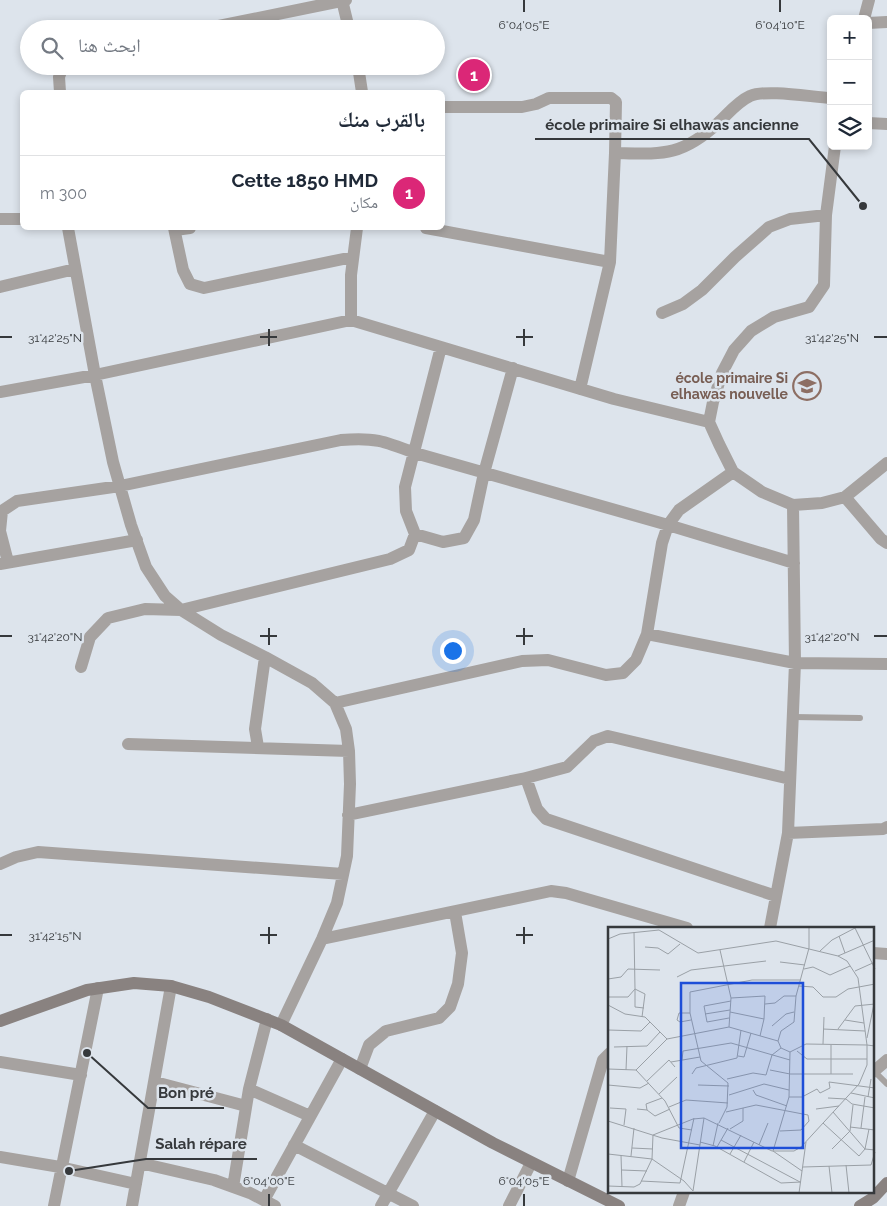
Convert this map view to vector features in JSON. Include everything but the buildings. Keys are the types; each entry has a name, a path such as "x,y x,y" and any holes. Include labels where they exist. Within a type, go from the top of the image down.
{"street":[{"path":"247,20 343,0 347,20"},
{"path":"865,15 869,0"},
{"path":"872,23 887,22"},
{"path":"60,75 60,90"},
{"path":"359,75 362,90"},
{"path":"615,153 670,153 684,148 717,125 738,104 751,96 764,94 827,98"},
{"path":"445,107 522,107 536,104 549,98 611,98 616,102 610,262 580,389"},
{"path":"872,123 887,124"},
{"path":"834,150 826,215 824,285 810,307 774,317 751,331 734,350 722,373 709,422 733,472 762,492 793,505 822,503 845,497 887,463"},
{"path":"662,313 683,304 702,290 769,227 790,219 826,215"},
{"path":"0,219 20,218"},
{"path":"68,230 113,462 146,567 165,596 181,610 220,636 265,656 312,684 334,703 346,729 349,751 347,856 337,903 322,940 281,1025"},
{"path":"175,230 183,270 190,284 204,288 353,257"},
{"path":"351,320 351,275 358,230"},
{"path":"437,230 610,262"},
{"path":"0,287 75,268"},
{"path":"0,392 95,375 351,320 614,399 709,422"},
{"path":"81,667 90,637 108,618 145,609 181,610 390,559 409,550 415,534 406,511 405,487 442,347"},
{"path":"415,534 443,542 464,538 474,520 484,473 513,368"},
{"path":"137,540 4,563 0,531 2,511 17,501 120,486 341,440 362,438 383,440 415,453 668,524 794,563"},
{"path":"334,703 522,661 548,660 606,675 623,673 636,660 647,634 662,543 668,524 679,510 733,472"},
{"path":"845,497 881,539 887,543"},
{"path":"770,927 788,833 795,663 793,505"},
{"path":"647,634 795,663 887,664"},
{"path":"258,747 255,729 265,656"},
{"path":"348,816 526,778 567,767 594,740 608,736 790,779"},
{"path":"128,744 349,751"},
{"path":"526,778 537,809 546,819 776,896"},
{"path":"788,833 883,829 887,827"},
{"path":"0,864 16,857 38,852 343,874"},
{"path":"322,940 551,891 566,892 684,927"},
{"path":"360,1069 370,1045 386,1031 439,1018 450,1007 458,984 462,953 455,912"},
{"path":"874,954 887,954"},
{"path":"0,1021 87,990 134,983 171,986 209,997 281,1025 493,1143 617,1206"},
{"path":"132,1206 171,986"},
{"path":"54,1206 60,1167 98,988"},
{"path":"233,1187 249,1089 267,1019"},
{"path":"568,1181 603,1060 608,1055"},
{"path":"140,1163 214,1180 270,1203 294,1145 342,1059"},
{"path":"874,1072 887,1060"},
{"path":"0,1062 81,1075"},
{"path":"155,1082 246,1106"},
{"path":"249,1089 310,1116"},
{"path":"381,1206 435,1111"},
{"path":"294,1145 413,1206"},
{"path":"0,1157 60,1167 136,1184"},
{"path":"509,1206 531,1162"},
{"path":"860,1206 873,1198 887,1183"}],"lane":[{"path":"793,717 860,718"},
{"path":"874,1072 887,1084"}],"place":[{"name":"Cette 1850 HMD","path":"474,75"},
{"name":"école primaire Si elhawas ancienne","path":"863,206"},
{"name":"école primaire Si elhawas nouvelle","path":"807,386"},
{"name":"Bon pré","path":"87,1053"},
{"name":"Salah répare","path":"69,1171"}]}
